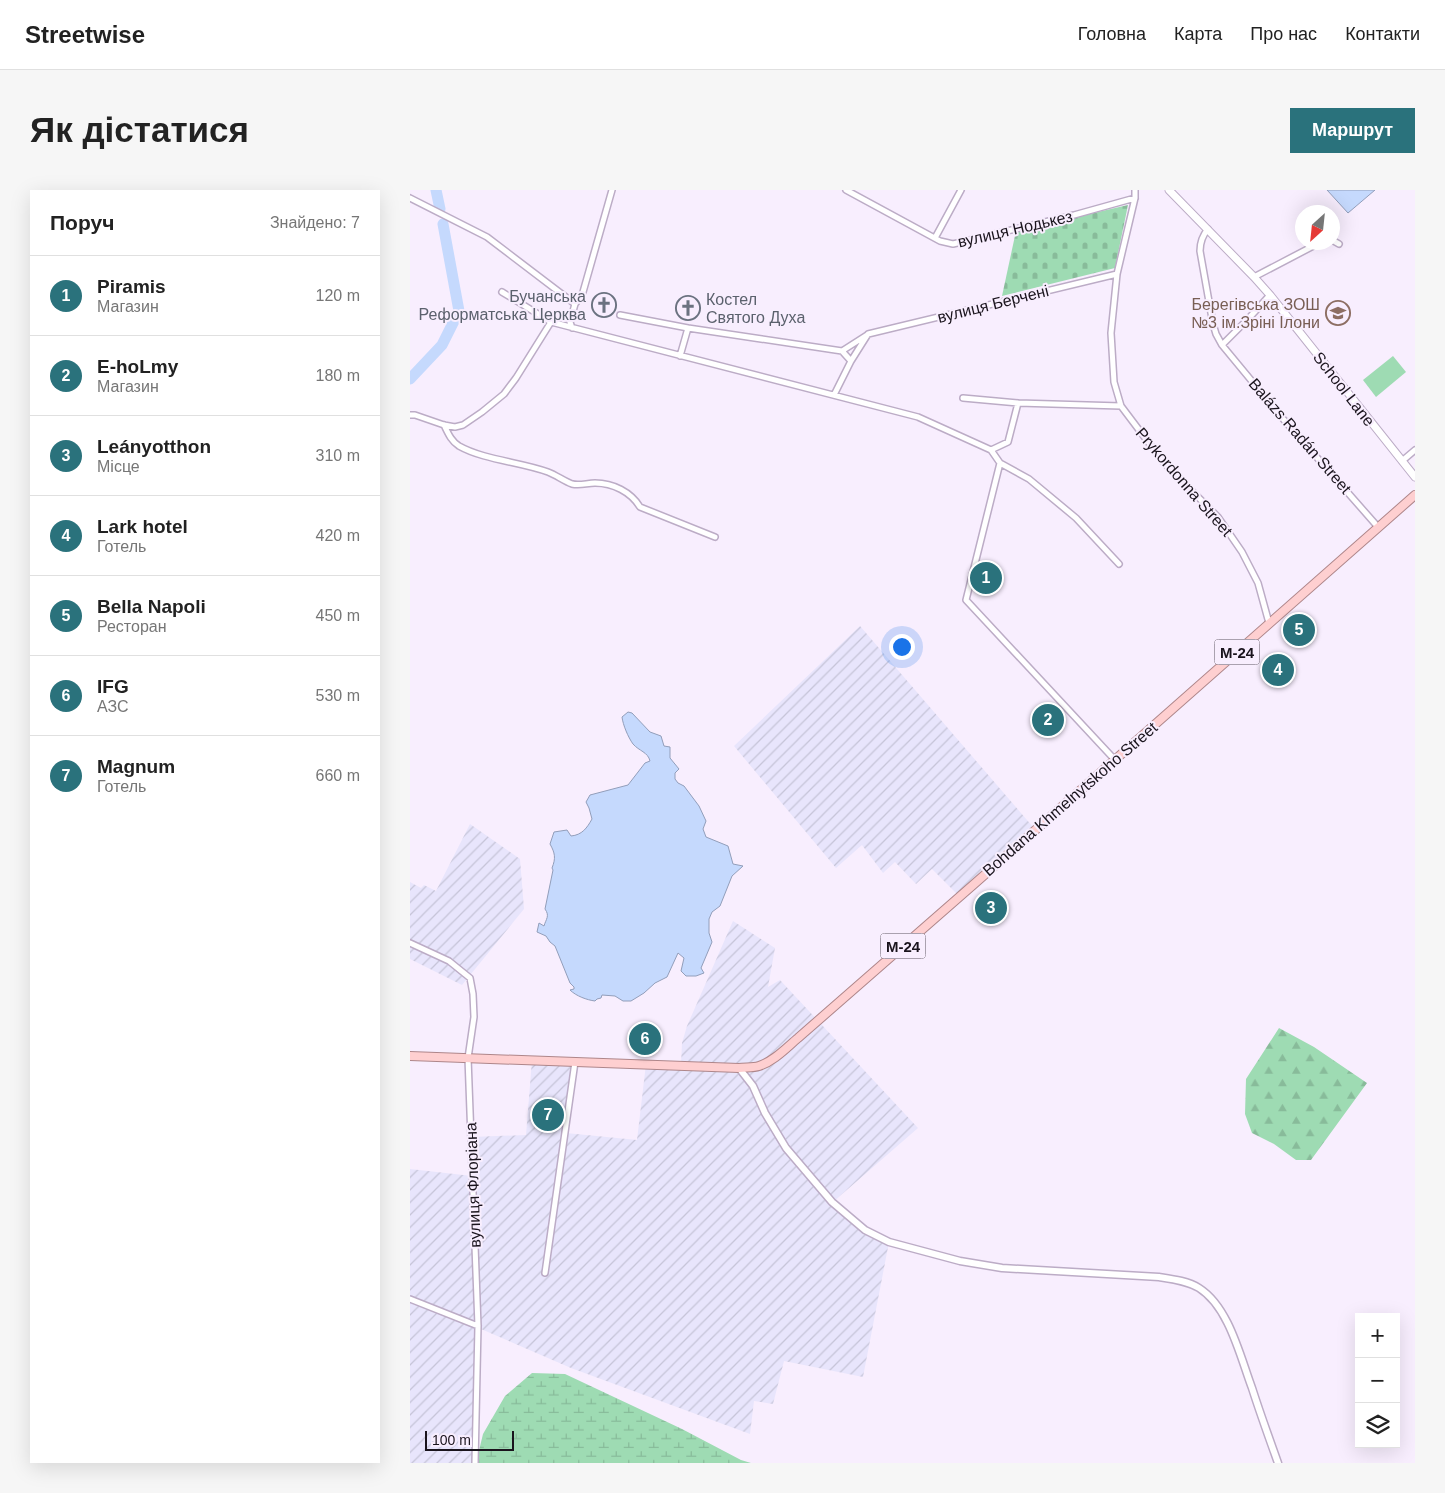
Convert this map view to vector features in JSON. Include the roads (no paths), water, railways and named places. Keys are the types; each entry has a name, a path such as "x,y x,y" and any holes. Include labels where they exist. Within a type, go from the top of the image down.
{"highway":[{"name":"Bohdana Khmelnytskoho Street","path":"410,1056 739,1068 758,1066 776,1056 1415,495"}],"main road":[{"name":"School Lane","path":"1169,190 1270,295 1415,477"}],"street":[{"path":"573,328 570,326 570,322 575,304 583,292 612,190"},
{"name":"вулиця Нодькез","path":"846,190 940,241 952,244 1074,215 1135,198"},
{"path":"935,238 961,190"},
{"name":"Prykordonna Street","path":"1135,190 1135,198 1117,274 1111,332 1114,382 1120,406 1164,463 1218,517 1242,552 1258,583 1269,623"},
{"path":"410,198 487,237 575,304"},
{"name":"Balázs Radán Street","path":"1208,229 1204,235 1200,251 1213,324 1222,345 1284,420 1378,527"},
{"path":"1254,277 1306,250"},
{"name":"вулиця Берчені","path":"842,351 868,334 1117,274"},
{"path":"502,292 551,322 918,417 991,450 1000,463 1029,479 1076,518 1119,564"},
{"path":"1222,345 1270,295"},
{"path":"620,314 688,328 842,351 851,362"},
{"path":"410,415 444,425 455,427 463,425 504,394 551,322"},
{"path":"680,356 688,328"},
{"path":"834,395 868,334"},
{"path":"963,398 1018,403 1120,406"},
{"path":"991,450 1008,442 1018,403"},
{"path":"444,425 452,440 471,452 548,472 573,484 596,483 623,489 640,506 715,537"},
{"path":"1402,461 1415,450"},
{"path":"1000,463 966,600 1115,760"},
{"name":"вулиця Флоріана","path":"410,942 448,961 470,978 473,994 474,1017 468,1058 478,1326 474,1463"},
{"path":"546,1273 576,1062"},
{"path":"739,1068 753,1086 765,1113 786,1148 832,1202 865,1230 889,1242 960,1261 1002,1268 1159,1277 1180,1281 1198,1288 1212,1298 1231,1332 1278,1463"},
{"path":"410,1299 478,1326"}],"water":[{"path":"1327,190 1375,190 1348,213"},
{"path":"628,712 632,713 650,732 661,736 664,746 670,747 670,758 679,769 675,773 675,779 684,786 699,806 706,821 703,829 706,837 728,846 733,864 743,866 732,876 720,906 712,912 709,919 709,933 712,942 701,968 704,973 696,976 686,976 681,971 684,958 678,953 667,977 655,983 631,1001 623,1001 615,996 602,995 601,998 595,1001 575,994 570,990 574,989 574,987 570,983 555,946 546,936 537,932 539,923 544,926 547,918 545,909 554,858 550,844 554,832 567,830 571,836 581,833 592,819 586,802 590,795 628,785 645,763 650,761 633,744 623,724 622,717"}],"waterway":[{"path":"436,190 440,209"},
{"path":"410,379 442,345 459,311 443,224"}],"place":[{"name":"Бучанська Реформатська Церква","path":"604,305"},
{"name":"Костел Святого Духа","path":"688,308"},
{"name":"Берегівська ЗОШ №3 ім.Зріні Ілони","path":"1338,313"},
{"name":"Piramis","path":"986,578"},
{"name":"Bella Napoli","path":"1299,630"},
{"name":"Lark hotel","path":"1278,670"},
{"name":"E-hoLmy","path":"1048,720"},
{"name":"Leányotthon","path":"991,908"},
{"name":"IFG","path":"645,1039"},
{"name":"Magnum","path":"548,1115"}]}
